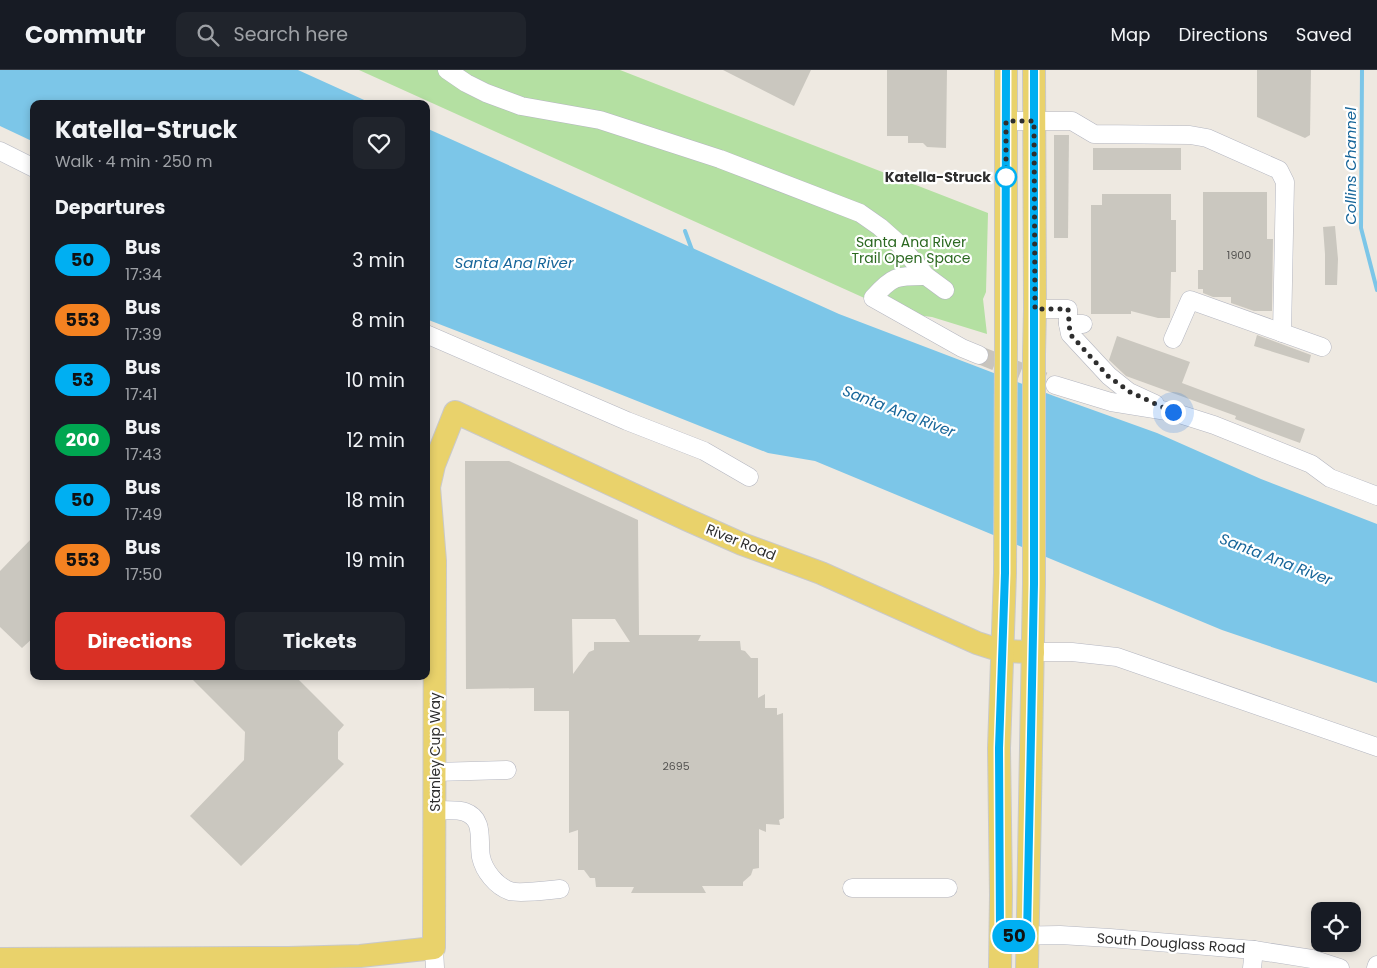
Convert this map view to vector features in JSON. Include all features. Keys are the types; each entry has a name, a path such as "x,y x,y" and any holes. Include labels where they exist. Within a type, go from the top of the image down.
{"main road":[{"path":"1000,968 999,748 1005,573 1006,70"},
{"path":"1027,968 1034,584 1034,70"},
{"name":"River Road","path":"455,412 742,544 821,573 977,643 1002,651 1033,652"},
{"name":"Stanley Cup Way","path":"430,483 434,465 455,412"},
{"name":"Stanley Cup Way","path":"430,499 435,561 435,958"},
{"path":"0,959 169,964 289,963 360,956 435,958"}],"street":[{"path":"447,70 466,83 520,106 600,120 720,159 860,213 898,243 926,276 945,290"},
{"path":"1006,121 1072,121 1094,134 1190,135 1207,138 1279,170 1285,182 1282,333"},
{"path":"0,151 30,166"},
{"path":"926,276 901,276 886,283 873,298 962,348 980,356"},
{"path":"1173,339 1190,300 1322,347"},
{"path":"1035,309 1068,309 1076,324 1070,334 1108,376 1130,392 1173,412 1214,425 1311,464 1330,478 1377,496"},
{"path":"430,336 627,421 704,451 749,477"},
{"path":"1055,385 1111,402 1173,412"},
{"path":"1033,652 1072,652 1117,657 1377,747"},
{"path":"434,772 507,770"},
{"path":"435,810 465,812 474,818 480,828 481,857 489,874 497,884 512,892 560,889"},
{"path":"852,888 948,888"},
{"name":"South Douglass Road","path":"1000,936 1060,935 1254,950 1312,958 1340,968"},
{"path":"1252,968 1254,950"}],"green space":[{"name":"Santa Ana River Trail Open Space","path":"359,70 620,70 988,213 986,292 983,299 987,334 932,317 893,312 430,102 430,100 425,100"}],"water":[{"path":"0,70 298,70 364,100 30,100 30,140 0,126"},
{"name":"Santa Ana River","path":"430,130 839,314 1157,433 1261,479 1377,524 1377,683 1222,630 815,461 768,453 430,321"}],"building":[{"path":"723,70 811,70 794,106"},
{"path":"887,70 947,70 946,148 927,147 923,143 908,143 908,136 887,136"},
{"path":"1257,70 1311,70 1310,135 1305,138 1257,117"},
{"path":"1054,135 1069,135 1068,238 1054,238"},
{"path":"1093,148 1181,148 1181,170 1093,170"},
{"path":"1203,192 1267,192 1267,239 1273,239 1272,311 1254,311 1231,303 1231,297 1213,297 1203,293 1203,289 1198,289 1198,270 1203,270"},
{"path":"1102,194 1171,194 1171,220 1176,220 1176,272 1171,272 1170,318 1158,318 1131,311 1131,314 1091,314 1091,205 1102,205"},
{"path":"1335,226 1338,259 1337,285 1325,285 1323,227"},
{"path":"1257,335 1311,355 1309,363 1254,346"},
{"path":"1117,336 1190,362 1182,383 1305,429 1300,443 1235,419 1236,416 1126,376 1109,360"},
{"path":"465,461 509,461 638,520 639,635 701,635 698,641 740,641 741,650 745,651 751,658 758,658 758,698 765,694 765,708 777,708 777,715 783,713 784,818 779,820 780,825 766,824 766,832 759,829 759,868 753,869 751,875 743,882 743,886 702,886 706,893 631,893 634,887 596,887 595,878 590,878 584,870 578,870 578,830 569,833 569,711 534,711 534,688 466,689","holes":["572,619 615,619 630,642 594,642 594,650 589,652 573,674"]},
{"path":"30,540 30,641 22,648 0,627 0,571"},
{"path":"193,680 299,680 344,725 338,732 338,759 344,764 241,866 190,816 244,760 245,732"}],"waterway":[{"name":"Collins Channel","path":"1362,70 1361,228 1377,290"},
{"path":"685,231 692,250"}],"tunnel":[{"path":"979,355 1044,381"}],"bus line":[{"name":"50","path":"1006,70 1005,573 999,748 1000,936 1027,936 1034,584 1034,70"}],"place":[{"name":"Katella-Struck","path":"1006,177"}],"route":[{"path":"1006,177 1006,121 1034,121 1035,309 1068,309 1070,334 1108,376 1130,392 1173,412"}]}
